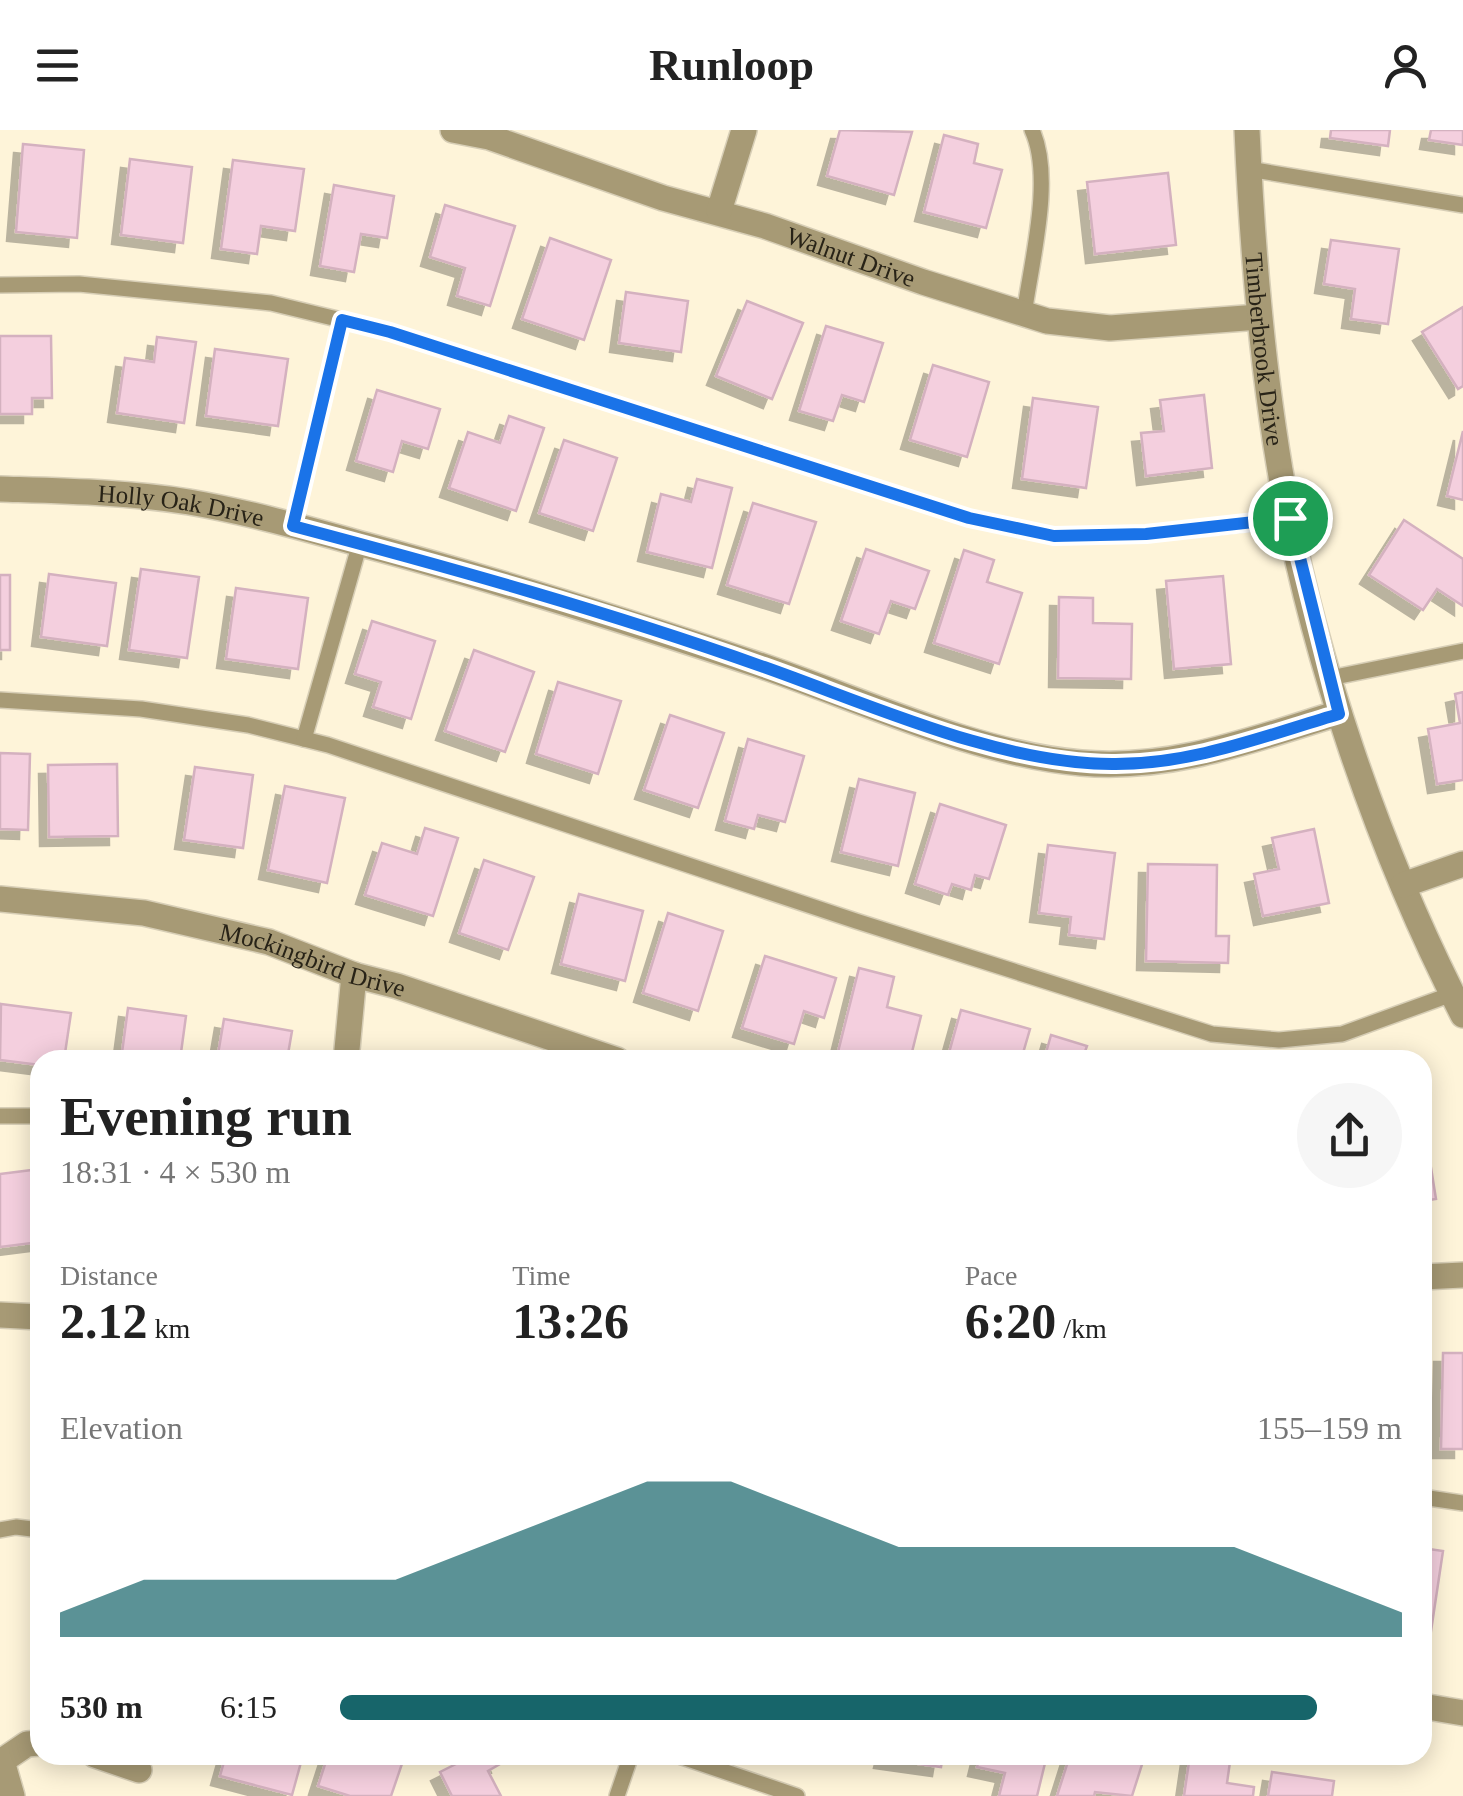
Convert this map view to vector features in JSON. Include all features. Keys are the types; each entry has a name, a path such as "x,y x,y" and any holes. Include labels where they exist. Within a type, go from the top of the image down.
{"street":[{"name":"Walnut Drive","path":"452,130 520,138 663,198 720,212 1024,315 1076,326 1110,328 1259,317"},
{"path":"720,212 744,130"},
{"name":"Timberbrook Drive","path":"1247,130 1259,317 1290,518 1339,714 1403,885 1458,1004"},
{"name":"Holly Oak Drive","path":"0,489 95,492 188,502 293,526 575,604 767,668 851,701 1051,759 1112,764 1172,761 1339,714"},
{"path":"1403,885 1463,864"},
{"name":"Mockingbird Drive","path":"0,899 144,913 269,942 354,975 587,1050"},
{"path":"347,1050 354,975"},
{"path":"1432,1277 1463,1275"},
{"path":"0,1314 30,1316"},
{"path":"1432,1708 1463,1713"},
{"path":"12,1796 2,1762 30,1744"},
{"path":"131,1796 141,1765"}],"lane":[{"path":"1024,315 1041,188 1041,149 1032,130"},
{"path":"1249,169 1463,205"},
{"path":"0,285 80,284 252,301 342,320 428,344 969,518 1054,536 1146,534 1290,518"},
{"path":"293,526 342,320"},
{"path":"304,739 360,544"},
{"path":"1330,678 1463,650"},
{"path":"0,700 142,709 248,725 304,739 1212,1034 1279,1040 1342,1034 1458,1004"},
{"path":"0,1116 30,1116"},
{"path":"1432,1498 1463,1503"},
{"path":"0,1530 30,1529"},
{"path":"618,1796 629,1765"},
{"path":"706,1765 797,1796"}],"building":[{"path":"840,130 912,132 894,195 827,176"},
{"path":"1331,130 1390,130 1388,146 1330,138"},
{"path":"1431,130 1463,130 1463,145 1429,140"},
{"path":"944,135 978,144 974,163 1002,170 986,228 924,212"},
{"path":"23,144 84,150 77,238 16,232"},
{"path":"130,159 192,167 183,243 121,235"},
{"path":"233,160 304,169 295,231 261,226 257,254 221,249"},
{"path":"1168,173 1176,245 1095,254 1087,182"},
{"path":"334,185 394,196 387,238 361,234 354,272 320,266"},
{"path":"445,205 515,226 490,306 457,296 465,268 430,257"},
{"path":"550,238 611,260 584,340 522,319"},
{"path":"1331,240 1399,249 1388,324 1351,319 1355,289 1324,284"},
{"path":"626,292 688,301 681,352 619,343"},
{"path":"747,301 803,323 772,399 716,376"},
{"path":"1463,307 1463,386 1458,389 1422,332"},
{"path":"826,326 883,343 864,402 842,395 833,421 799,411"},
{"path":"0,336 51,336 52,398 32,398 32,414 0,414"},
{"path":"157,337 196,342 184,423 117,413 125,358 154,362"},
{"path":"215,349 288,359 278,426 206,416"},
{"path":"933,365 989,382 967,457 910,440"},
{"path":"377,390 440,409 428,449 402,441 393,472 356,461"},
{"path":"1204,395 1212,468 1146,476 1141,433 1164,431 1160,400"},
{"path":"1033,398 1098,407 1086,488 1022,479"},
{"path":"509,416 544,428 516,511 449,488 468,432 500,443"},
{"path":"1463,431 1463,500 1447,496"},
{"path":"564,440 617,458 593,531 539,513"},
{"path":"697,479 732,488 712,568 647,552 661,494 691,502"},
{"path":"753,503 816,522 789,604 727,585"},
{"path":"1404,520 1463,559 1463,606 1437,589 1423,610 1369,575"},
{"path":"866,549 929,571 915,609 891,601 879,634 841,621"},
{"path":"964,550 994,560 987,582 1022,593 999,664 934,643"},
{"path":"141,569 199,577 187,658 129,650"},
{"path":"49,574 116,583 107,646 41,637"},
{"path":"0,575 10,575 10,650 0,650"},
{"path":"1223,576 1231,664 1174,669 1166,581"},
{"path":"236,588 308,598 298,669 226,659"},
{"path":"1059,597 1093,598 1093,623 1132,624 1131,679 1058,678"},
{"path":"372,621 435,641 411,719 373,707 381,682 355,674"},
{"path":"474,650 534,672 505,752 445,731"},
{"path":"558,682 621,701 598,774 536,754"},
{"path":"1463,692 1463,780 1437,784 1428,729 1460,723 1455,694"},
{"path":"670,715 724,733 698,808 644,790"},
{"path":"748,739 804,756 785,822 758,815 754,829 725,821"},
{"path":"0,753 30,754 28,830 0,829"},
{"path":"117,764 118,836 49,837 48,765"},
{"path":"195,767 253,775 243,848 184,840"},
{"path":"859,779 915,793 898,866 841,852"},
{"path":"285,786 345,798 327,883 268,870"},
{"path":"940,804 1006,825 989,879 975,875 971,890 952,884 948,895 915,884"},
{"path":"425,828 458,838 433,916 365,895 382,843 417,854"},
{"path":"1314,829 1329,903 1263,916 1254,874 1279,869 1272,838"},
{"path":"1048,845 1115,853 1104,939 1069,935 1071,917 1039,913"},
{"path":"484,860 534,877 508,950 459,933"},
{"path":"1148,864 1217,865 1216,936 1229,936 1228,963 1146,961"},
{"path":"579,894 643,911 625,981 561,964"},
{"path":"668,913 723,931 698,1011 643,993"},
{"path":"765,956 836,978 824,1018 804,1011 794,1044 742,1028"},
{"path":"859,968 894,977 887,1007 921,1016 912,1050 838,1050"},
{"path":"1,1004 71,1013 65,1050 30,1050 30,1064 0,1060"},
{"path":"128,1008 186,1016 181,1050 122,1050"},
{"path":"961,1010 1030,1029 1024,1050 950,1050"},
{"path":"224,1019 292,1031 289,1050 219,1050"},
{"path":"1051,1035 1087,1046 1086,1050 1047,1050"},
{"path":"30,1170 30,1243 0,1247 0,1174"},
{"path":"1443,1353 1463,1353 1463,1449 1441,1449"},
{"path":"1432,1549 1443,1551 1432,1624"},
{"path":"223,1765 300,1765 292,1795 220,1776"},
{"path":"325,1765 402,1765 391,1796 350,1796 318,1786"},
{"path":"454,1765 498,1765 488,1771 501,1796 452,1796 440,1772"},
{"path":"1045,1765 1037,1796 999,1796 1005,1773 977,1767"},
{"path":"1067,1765 1142,1765 1132,1796 1095,1792 1094,1796 1057,1796"},
{"path":"1189,1765 1230,1765 1227,1783 1254,1787 1253,1796 1184,1796"},
{"path":"1272,1772 1334,1781 1332,1796 1268,1796"}],"route":[{"path":"342,320 390,332 969,518 1054,536 1146,534 1290,518 1339,714 1197,756 1141,764 1081,764 1017,752 851,701 767,668 575,604 293,526 342,320"}]}
